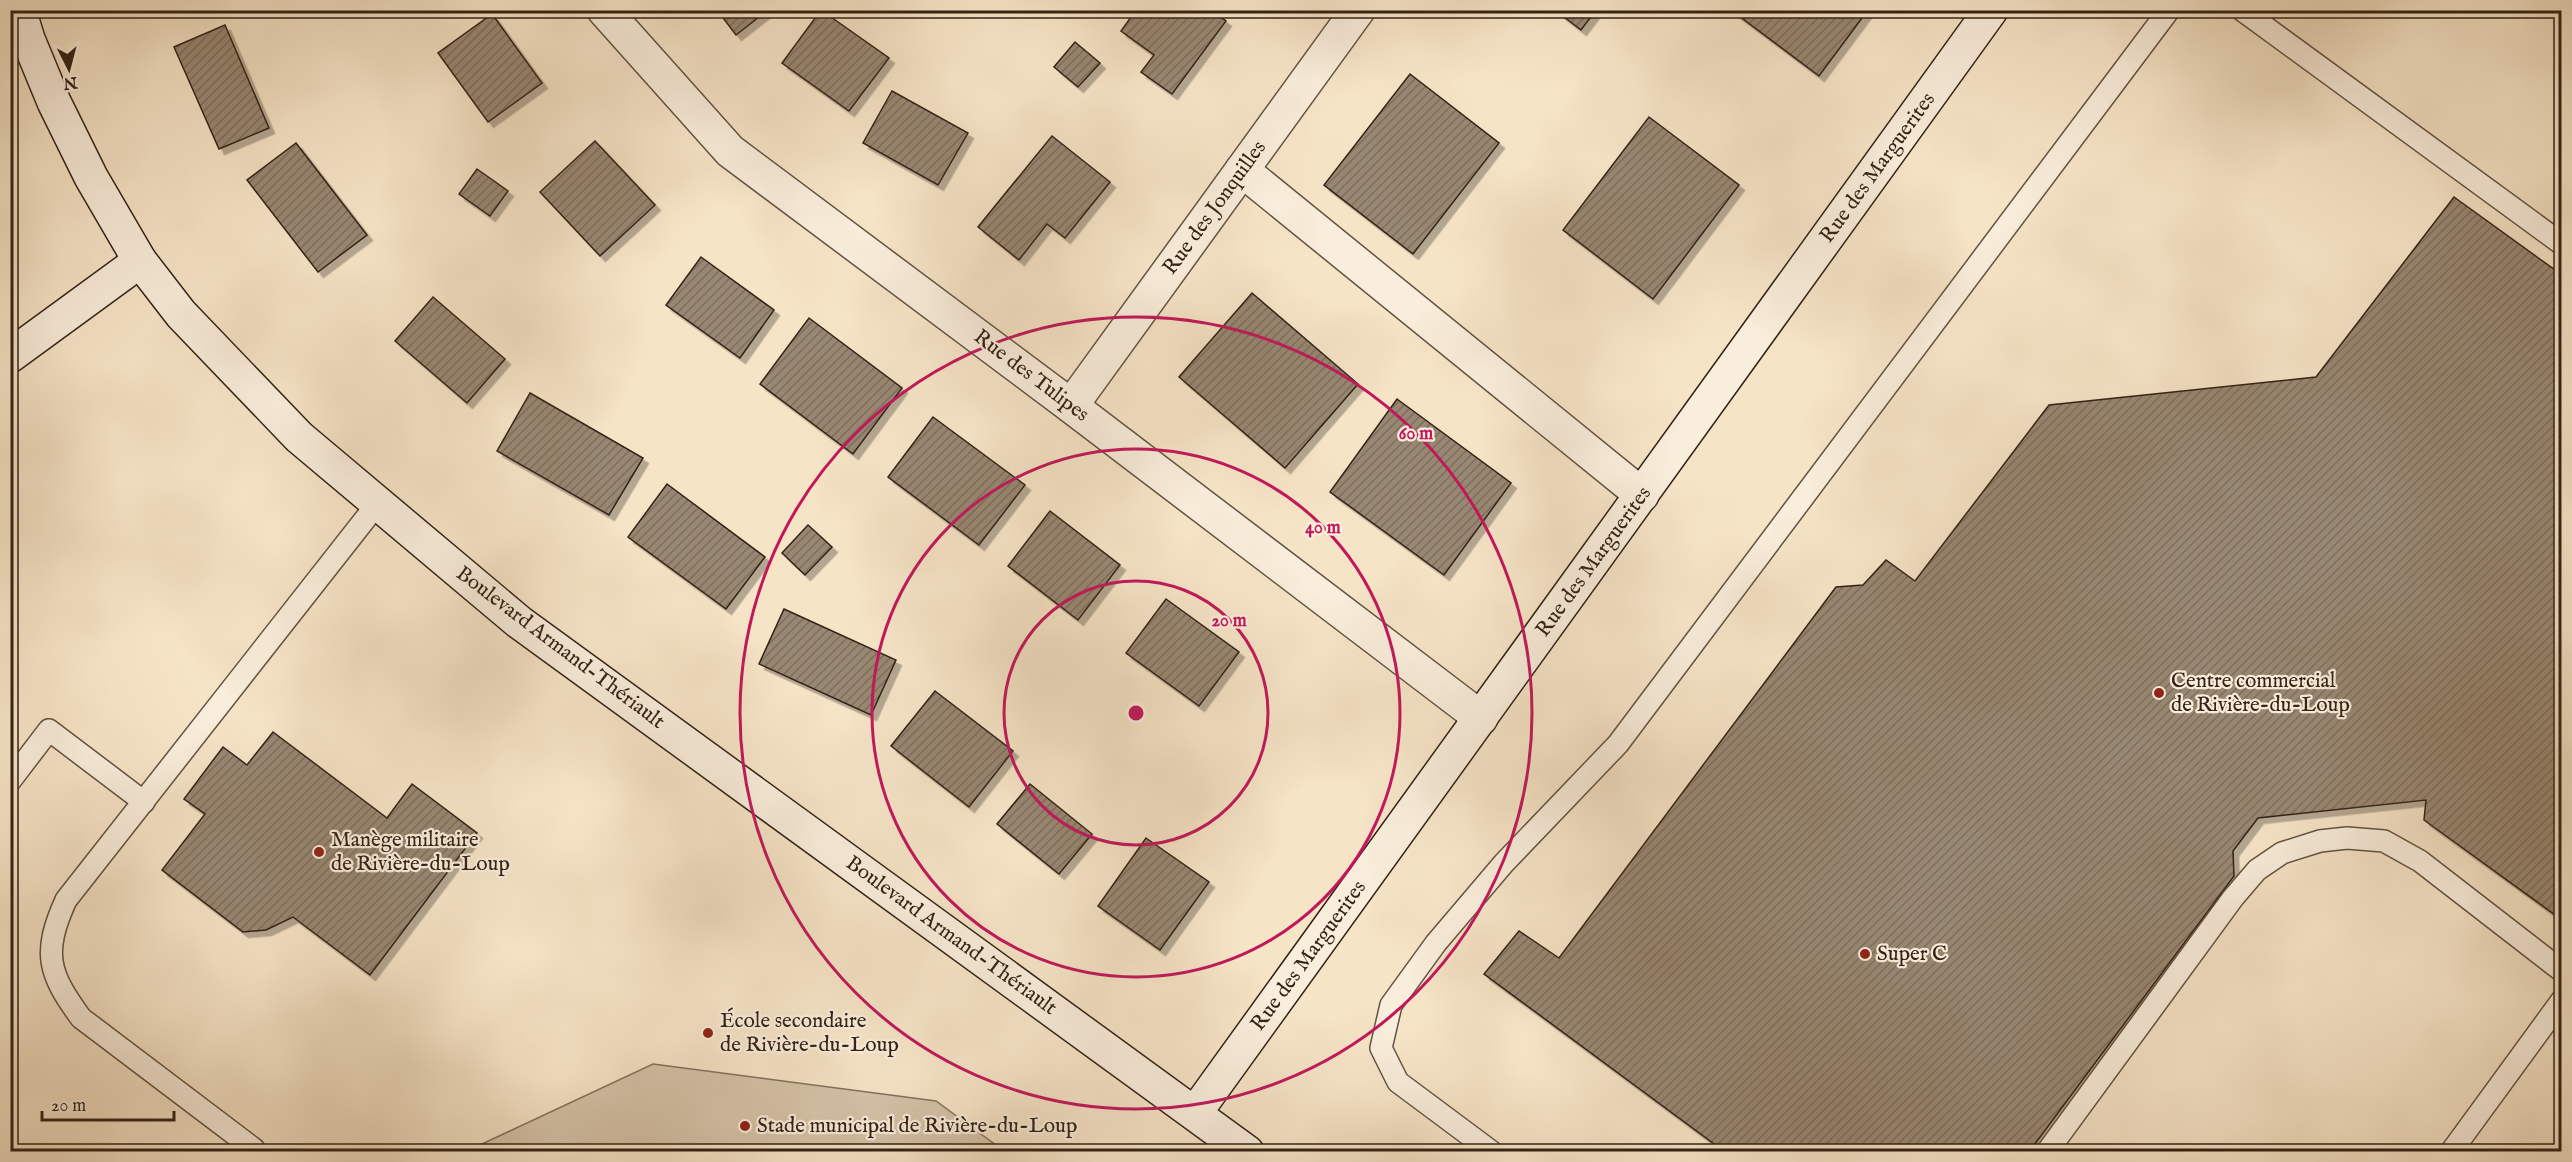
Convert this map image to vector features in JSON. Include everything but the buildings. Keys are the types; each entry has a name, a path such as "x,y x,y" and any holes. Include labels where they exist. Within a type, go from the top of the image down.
{"street":[{"name":"Boulevard Armand-Thériault","path":"19,10 28,39 54,102 91,177 140,261 181,314 299,437 519,622 1247,1152"},
{"name":"Rue des Tulipes","path":"604,10 730,151 1071,406 1481,718"},
{"name":"Rue des Jonquilles","path":"1071,406 1358,10"},
{"name":"Rue des Marguerites","path":"1196,1113 1991,10"},
{"path":"1242,170 1642,495"},
{"path":"10,356 140,261"}],"lane":[{"path":"1492,1152 1398,1082 1381,1048 1391,1005 1436,943 1504,863 1618,744 2169,10"},
{"path":"2242,10 2562,244"},
{"path":"254,1149 81,1018 62,991 50,960 54,927 66,900 377,504"},
{"path":"10,781 48,730 144,802"},
{"path":"2047,1152 2233,898 2257,870 2282,853 2320,842 2347,838 2384,841 2420,861 2562,971"},
{"path":"2451,1152 2562,1000"}],"shaded area":[{"name":"Stade municipal de Rivière-du-Loup","path":"653,1064 936,1101 1004,1151 467,1151"}],"place":[{"name":"Centre commercial de Rivière-du-Loup","path":"2159,693"},
{"name":"Manège militaire de Rivière-du-Loup","path":"319,852"},
{"name":"Super C","path":"1865,954"},
{"name":"École secondaire de Rivière-du-Loup","path":"708,1033"},
{"name":"Stade municipal de Rivière-du-Loup","path":"745,1126"}]}
